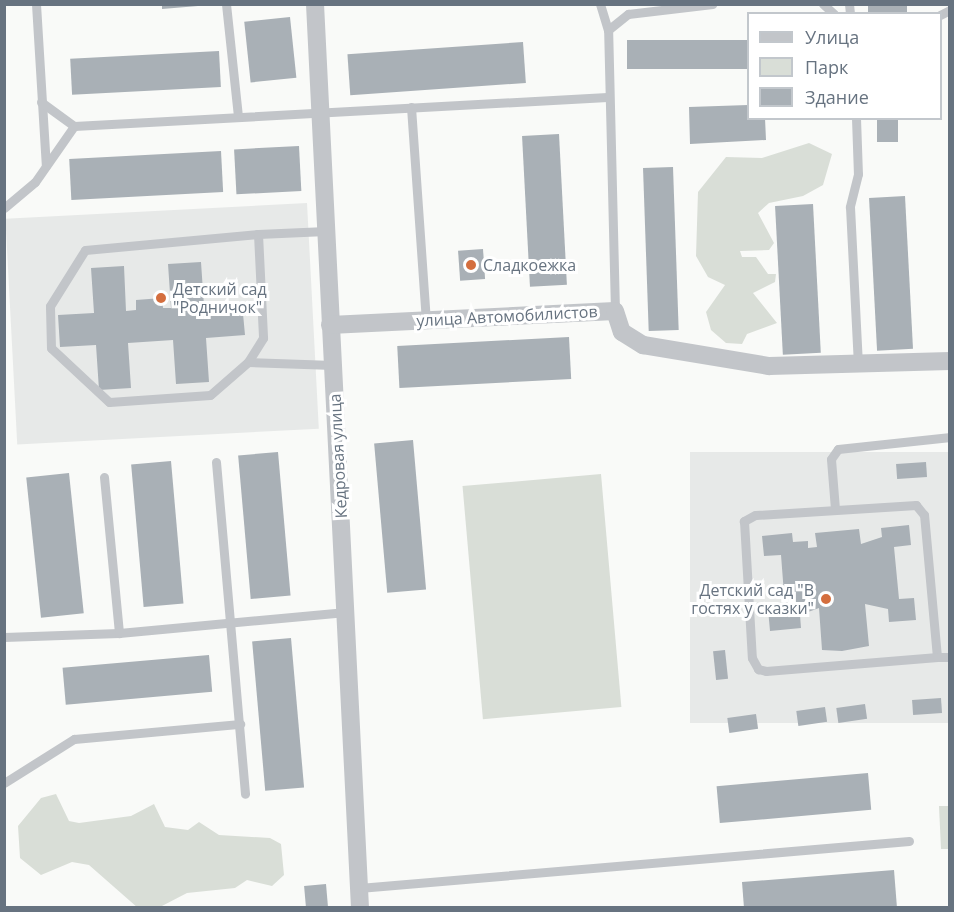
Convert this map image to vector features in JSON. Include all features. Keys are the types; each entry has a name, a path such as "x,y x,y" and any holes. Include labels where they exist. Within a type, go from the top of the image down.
{"street":[{"name":"Кедровая улица","path":"315,4 360,908"},
{"name":"улица Автомобилистов","path":"330,325 615,311 622,332 643,345 769,366 858,366 950,361"}],"lane":[{"path":"36,4 46,166"},
{"path":"226,4 238,116"},
{"path":"600,4 608,30 607,97 615,311"},
{"path":"608,30 628,14 712,4"},
{"path":"42,102 74,126 607,97"},
{"path":"411,106 426,320"},
{"path":"856,120 858,174 850,207 858,366"},
{"path":"4,208 46,166 74,126"},
{"path":"258,234 265,330 248,362 210,395 108,402 54,354 48,316 85,250 258,234 326,231"},
{"path":"248,362 333,365"},
{"path":"835,508 831,459 838,449 950,437"},
{"path":"216,462 232,622 245,794"},
{"path":"104,477 119,633"},
{"path":"937,657 921,508 907,503 835,508 755,515 744,521 754,665 766,671 950,657"},
{"path":"4,637 119,633 346,612"},
{"path":"4,783 74,739 240,724"},
{"path":"359,888 909,841"}],"shaded area":[{"name":"Детский сад \"Родничок\"","path":"307,203 319,429 17,444 5,219"},
{"name":"Детский сад \"В гостях у сказки\"","path":"690,452 949,452 949,723 690,723"}],"green space":[{"path":"809,143 832,154 823,185 803,196 769,203 758,213 774,243 769,250 740,251 742,257 756,257 768,274 776,274 775,282 753,293 777,323 747,334 742,344 726,343 711,330 706,312 725,285 708,277 696,256 698,192 726,157 762,158"},
{"path":"601,474 621,707 483,719 463,486"},
{"path":"56,794 69,821 79,823 131,816 154,804 165,827 188,830 199,822 219,835 270,838 281,844 284,875 272,886 247,880 235,888 187,893 160,907 138,908 89,865 72,862 41,875 20,858 18,826 41,798"},
{"path":"939,806 949,806 949,849 941,849"}],"building":[{"path":"162,4 198,4 198,6 162,9"},
{"path":"868,4 907,4 907,12 868,12"},
{"path":"290,17 296,78 251,82 244,22"},
{"path":"627,40 747,40 747,69 627,69"},
{"path":"523,42 526,83 350,95 347,54"},
{"path":"219,51 221,87 72,95 70,59"},
{"path":"747,105 747,120 765,120 766,140 690,144 689,107"},
{"path":"877,120 898,120 898,142 877,142"},
{"path":"559,134 567,285 530,287 522,136"},
{"path":"299,146 301,191 236,194 234,149"},
{"path":"221,151 223,192 71,200 69,159"},
{"path":"673,167 679,330 649,331 643,168"},
{"path":"905,196 913,349 877,351 869,198"},
{"path":"813,204 821,353 783,355 775,206"},
{"name":"Сладкоежка","path":"483,249 485,279 460,281 458,251"},
{"path":"201,262 204,306 242,303 245,335 206,338 209,382 176,384 173,340 128,343 131,388 99,390 96,345 60,347 58,315 94,313 91,268 124,266 126,311 136,310 136,300 162,298 163,308 171,308 168,264"},
{"path":"569,337 571,379 399,388 397,346"},
{"path":"413,440 426,589 387,593 374,443"},
{"path":"278,452 291,595 251,599 238,455"},
{"path":"171,461 183,603 144,607 131,464"},
{"path":"926,462 927,477 897,479 896,464"},
{"path":"69,473 84,613 41,618 26,477"},
{"path":"909,525 911,545 894,547 899,599 914,598 916,620 889,622 888,609 865,604 869,646 842,651 822,650 819,608 800,615 801,628 770,631 768,609 785,607 781,555 764,556 762,536 792,533 793,542 808,541 808,548 817,547 815,533 859,529 861,544 882,537 881,528"},
{"path":"291,638 304,787 265,791 252,641"},
{"path":"725,650 728,679 716,680 713,651"},
{"path":"209,655 212,692 66,705 63,668"},
{"path":"941,698 942,713 913,715 912,700"},
{"path":"865,704 867,719 838,723 836,708"},
{"path":"825,707 827,722 798,726 796,711"},
{"path":"756,714 758,729 729,733 727,718"},
{"path":"868,773 871,810 720,823 717,786"},
{"path":"894,870 897,908 744,908 742,882"},
{"path":"326,884 328,908 306,908 304,886"}],"place":[{"name":"Сладкоежка","path":"471,265"},
{"name":"Детский сад \"Родничок\"","path":"161,298"},
{"name":"Детский сад \"В гостях у сказки\"","path":"826,599"}]}
